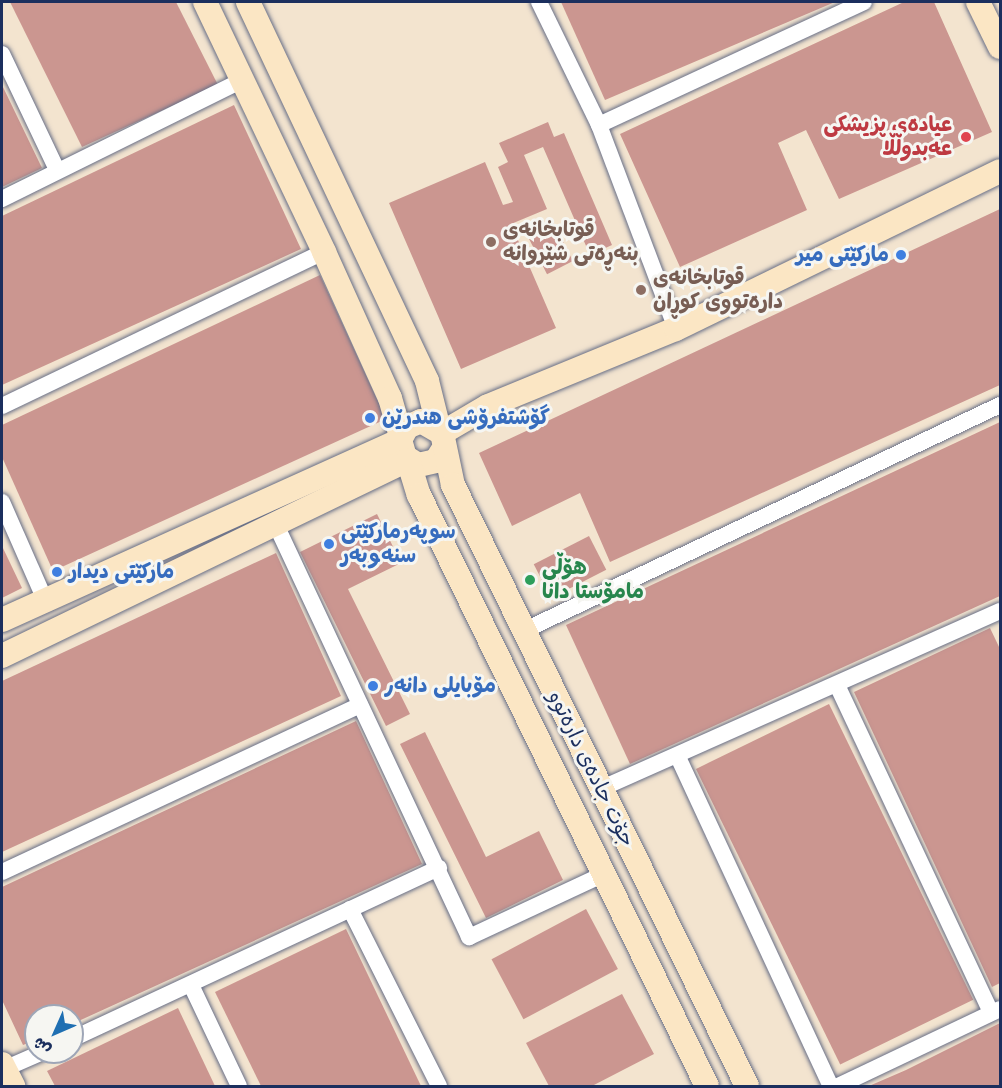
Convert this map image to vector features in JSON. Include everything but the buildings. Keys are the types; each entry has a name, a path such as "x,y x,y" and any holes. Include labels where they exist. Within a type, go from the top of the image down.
{"main road":[{"name":"جۆت جادەی دارەتوو","path":"205,2 324,252 390,398 419,495 602,875 707,1086"},
{"name":"جۆت جادەی دارەتوو","path":"248,2 427,381 453,485 747,1086"},
{"path":"978,2 1000,48"},
{"path":"403,445 430,464 441,437 488,406 676,329 1000,171"},
{"path":"2,656 277,527 403,445 417,422 441,437"},
{"path":"2,620 403,445"}],"street":[{"path":"539,2 599,125 676,329"},
{"path":"599,125 864,2"},
{"path":"2,54 57,170"},
{"path":"2,199 241,81"},
{"path":"2,406 324,252"},
{"path":"523,631 1000,405"},
{"path":"2,502 45,600"},
{"path":"277,527 439,868 469,937 602,875"},
{"path":"600,789 678,757 1000,611"},
{"path":"837,684 996,1011 838,1086"},
{"path":"2,872 360,705"},
{"path":"678,757 831,1086"},
{"path":"84,1034 439,868"},
{"path":"350,909 439,1086"},
{"path":"191,985 239,1086"},
{"path":"6,1073 24,1063"}],"place":[{"name":"عیادەی پزیشکی عەبدوڵڵا","path":"966,137"},
{"name":"قوتابخانەی بنەڕەتی شێروانە","path":"491,242"},
{"name":"مارکێتی میر","path":"901,255"},
{"name":"قوتابخانەی دارەتووی کوڕان","path":"641,290"},
{"name":"گۆشتفرۆشی هندرێن","path":"370,418"},
{"name":"سوپەرمارکێتی سنەوبەر","path":"329,544"},
{"name":"مارکێتی دیدار","path":"57,572"},
{"name":"هۆڵی مامۆستا دانا","path":"530,580"},
{"name":"مۆبایلی دانەر","path":"373,686"}]}
